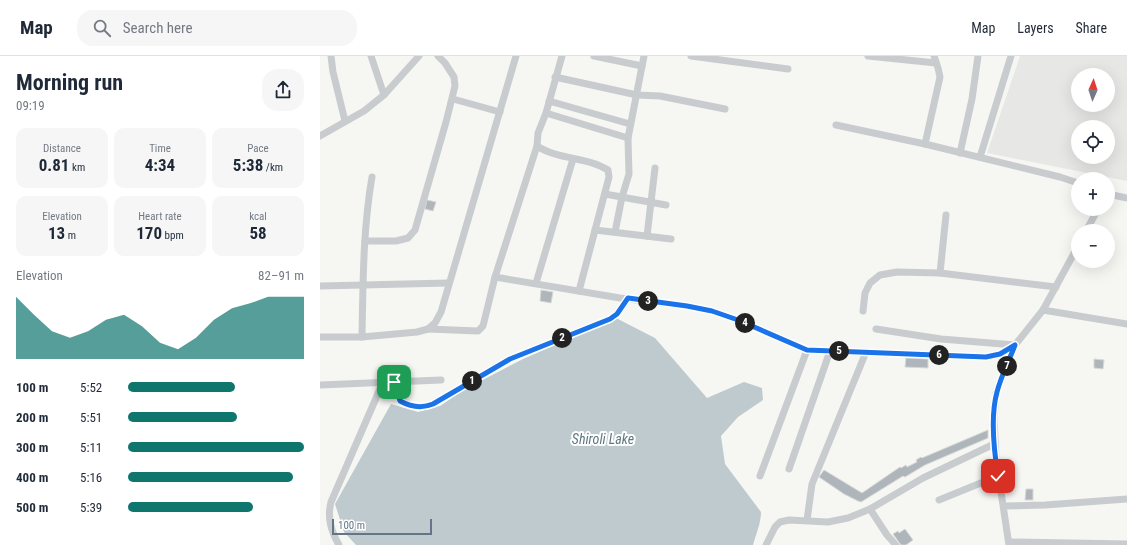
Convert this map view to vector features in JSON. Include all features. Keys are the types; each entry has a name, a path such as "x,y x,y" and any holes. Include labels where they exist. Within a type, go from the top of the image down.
{"street":[{"path":"331,56 333,72 345,122"},
{"path":"371,56 384,95"},
{"path":"320,136 364,111 384,95 419,56"},
{"path":"365,240 396,241 408,238 415,230 453,99 455,86 454,77 445,63 438,56"},
{"path":"428,329 435,323 441,312 448,283 516,56"},
{"path":"320,337 362,337 417,332 428,329 478,331 483,326 495,277 537,146 538,133 550,101 562,56"},
{"path":"594,56 642,66"},
{"path":"615,232 628,174 628,138 644,56"},
{"path":"691,56 788,69"},
{"path":"868,56 935,59 940,77 925,144"},
{"path":"960,153 972,99 978,56"},
{"path":"980,157 1011,56"},
{"path":"556,77 637,95 660,96 725,109"},
{"path":"453,99 500,112"},
{"path":"550,101 630,124"},
{"path":"546,113 628,138"},
{"path":"836,125 980,157 1071,181"},
{"path":"537,146 573,159 596,164 608,170 609,176 605,194 579,291"},
{"path":"536,283 573,159"},
{"path":"647,236 655,168"},
{"path":"362,337 367,205 372,176"},
{"path":"605,194 666,205"},
{"path":"1115,195 1127,198"},
{"path":"940,273 946,215"},
{"path":"595,230 671,239"},
{"path":"1071,259 1043,310 1015,345 996,393 994,444 1009,543 1127,544"},
{"path":"863,311 865,294 870,283 880,275 897,272 940,273 1056,287"},
{"path":"495,277 712,311 738,320 807,350 986,357 1000,354 1015,345"},
{"path":"320,286 448,283"},
{"path":"394,382 400,401 410,406 425,408 510,359 610,319 620,310 628,298"},
{"path":"1043,310 1127,324"},
{"path":"876,330 941,339 1015,345"},
{"path":"760,476 807,350"},
{"path":"789,469 830,351"},
{"path":"807,520 812,484 866,352"},
{"path":"320,384 441,380"},
{"path":"339,545 330,524 328,513 331,502 383,382"},
{"path":"766,545 772,531 780,522 789,520 807,520 828,522 848,518 870,509 923,478 994,444"},
{"path":"939,500 998,476"},
{"path":"1004,506 1045,505 1127,499"},
{"path":"870,509 887,535 896,545"}],"shaded area":[{"path":"1020,56 1127,56 1127,181 1115,179 1115,172 1082,172 987,153"}],"water":[{"name":"Shiroli Lake","path":"616,318 655,338 707,398 744,382 762,388 763,400 738,417 721,436 725,464 761,512 753,545 356,545 344,532 335,504 391,404 418,412 440,406 465,389 523,359"}],"building":[{"path":"427,200 436,202 433,211 425,209"},
{"path":"541,290 553,292 551,303 540,301"},
{"path":"906,358 928,359 928,368 905,367"},
{"path":"1094,359 1104,360 1103,369 1094,368"},
{"path":"988,430 988,438 925,465 905,477 903,476 861,502 844,494 819,477 824,470 862,493 900,467 901,468 906,465 907,467 917,462 916,460 921,457 922,458"},
{"path":"1026,489 1033,489 1033,500 1025,500"},
{"path":"905,529 913,540 906,545 901,545 893,534 898,531 899,533"}],"route":[{"path":"394,382 400,401 410,406 425,408 510,359 610,319 617,314 628,298 712,311 738,320 807,350 986,357 1000,354 1015,345 996,393 994,444 998,476"}]}
